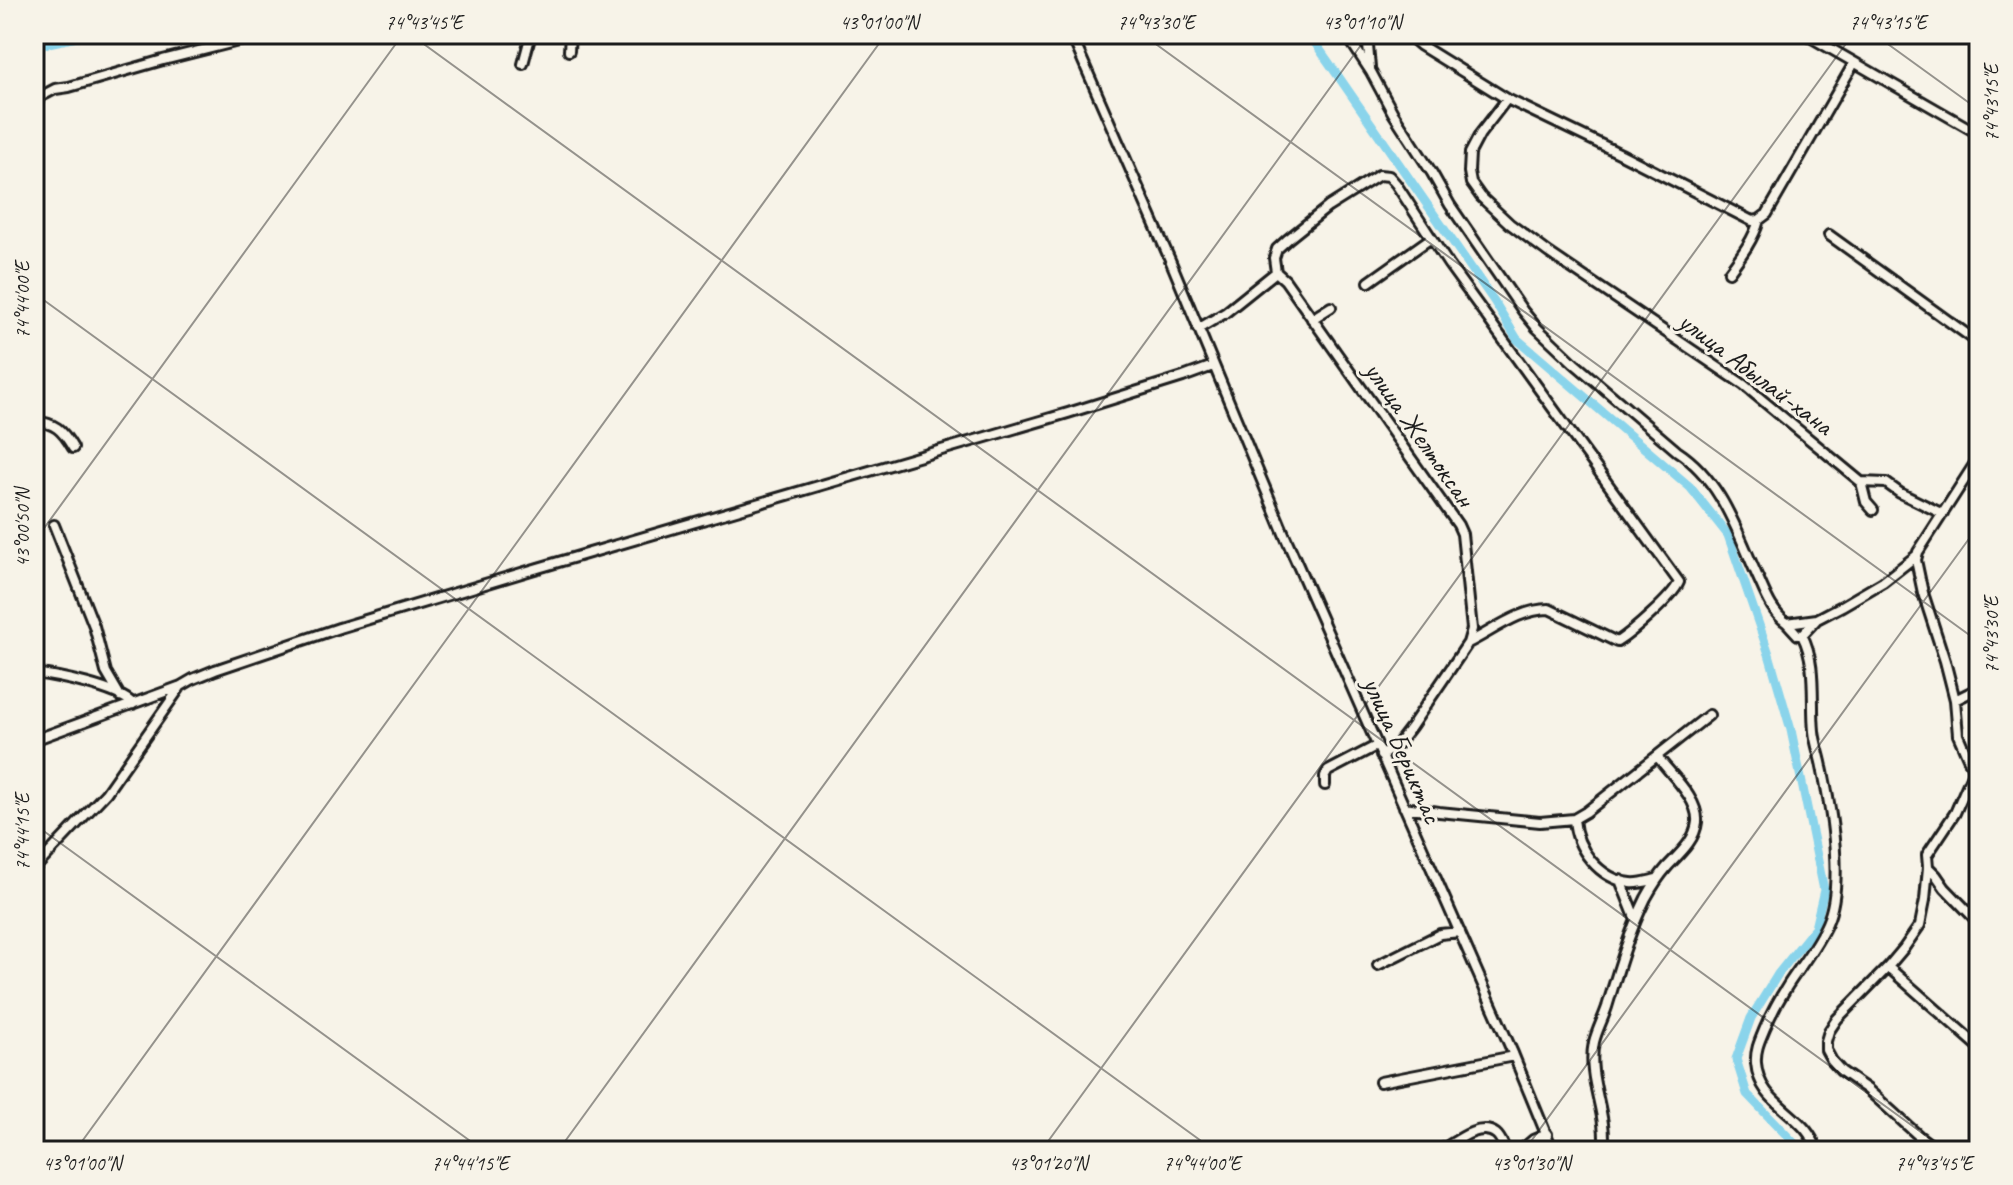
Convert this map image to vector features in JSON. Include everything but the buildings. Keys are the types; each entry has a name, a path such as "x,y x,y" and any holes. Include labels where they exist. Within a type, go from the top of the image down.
{"street":[{"path":"34,100 55,89 266,34"},
{"path":"523,64 531,34"},
{"path":"569,51 570,34"},
{"name":"улица Бериктас","path":"1071,34 1553,1151"},
{"path":"1346,34 1450,205 1523,311 1574,363 1691,460 1714,487 1778,617 1802,635"},
{"path":"1367,34 1371,72"},
{"path":"1407,34 1507,99 1752,221 1767,214 1854,63"},
{"path":"1805,34 1979,134"},
{"name":"улица Абылай-хана","path":"1507,99 1480,134 1470,153 1469,172 1471,183 1481,197 1502,217 1549,253 1744,385 1861,482 1886,483 1943,514"},
{"path":"1198,329 1225,313 1276,272 1274,258 1277,249 1288,239 1328,207 1379,175 1389,176 1539,391 1679,582 1628,635 1617,642 1549,609 1541,609 1527,612 1468,643 1398,744 1381,756"},
{"path":"1729,272 1757,229 1759,220"},
{"path":"1829,235 1979,343"},
{"path":"1369,282 1431,238"},
{"name":"улица Желтоксан","path":"1276,272 1285,280 1458,525 1464,545 1472,629 1468,643"},
{"path":"1312,319 1331,307"},
{"path":"34,740 181,686 215,670 339,628 1068,413 1213,366"},
{"path":"34,421 50,422 73,448"},
{"path":"1802,635 1817,619 1883,582 1917,556 1979,457"},
{"path":"1861,482 1866,502 1873,510"},
{"path":"54,525 94,626 106,672 120,696"},
{"path":"1917,556 1923,593 1955,700 1958,735 1979,783"},
{"path":"1787,623 1817,619"},
{"path":"1802,635 1810,658 1815,734 1835,848 1834,896 1820,936 1767,1023 1756,1050 1756,1064 1767,1092 1806,1130 1818,1151"},
{"path":"34,673 53,675 127,698 133,704"},
{"path":"34,869 106,793 181,686"},
{"path":"1955,700 1979,688"},
{"path":"1404,807 1540,822 1574,819 1709,715"},
{"path":"1325,785 1328,771 1376,746"},
{"path":"1603,1151 1604,1132 1592,1066 1594,1041 1636,920 1658,879 1691,840 1697,825 1694,802 1657,756"},
{"path":"1939,1151 1867,1089 1841,1071 1826,1050 1826,1041 1837,1019 1888,967 1920,925 1927,855 1955,813 1973,772"},
{"path":"1574,819 1579,843 1589,859 1603,871 1620,880 1644,883 1658,879"},
{"path":"1928,867 1979,923"},
{"path":"1620,880 1636,920"},
{"path":"1378,965 1440,934 1460,932"},
{"path":"1888,967 1979,1047"},
{"path":"1380,1082 1514,1056"},
{"path":"1440,1151 1475,1131 1486,1130 1498,1136 1506,1151"},
{"path":"1520,1151 1547,1134"}],"waterway":[{"path":"34,46 91,34"},
{"path":"1309,34 1494,301 1517,339 1690,487 1728,535 1769,654 1791,730 1824,890 1815,928 1778,974 1751,1018 1736,1059 1747,1094 1800,1151"}]}
